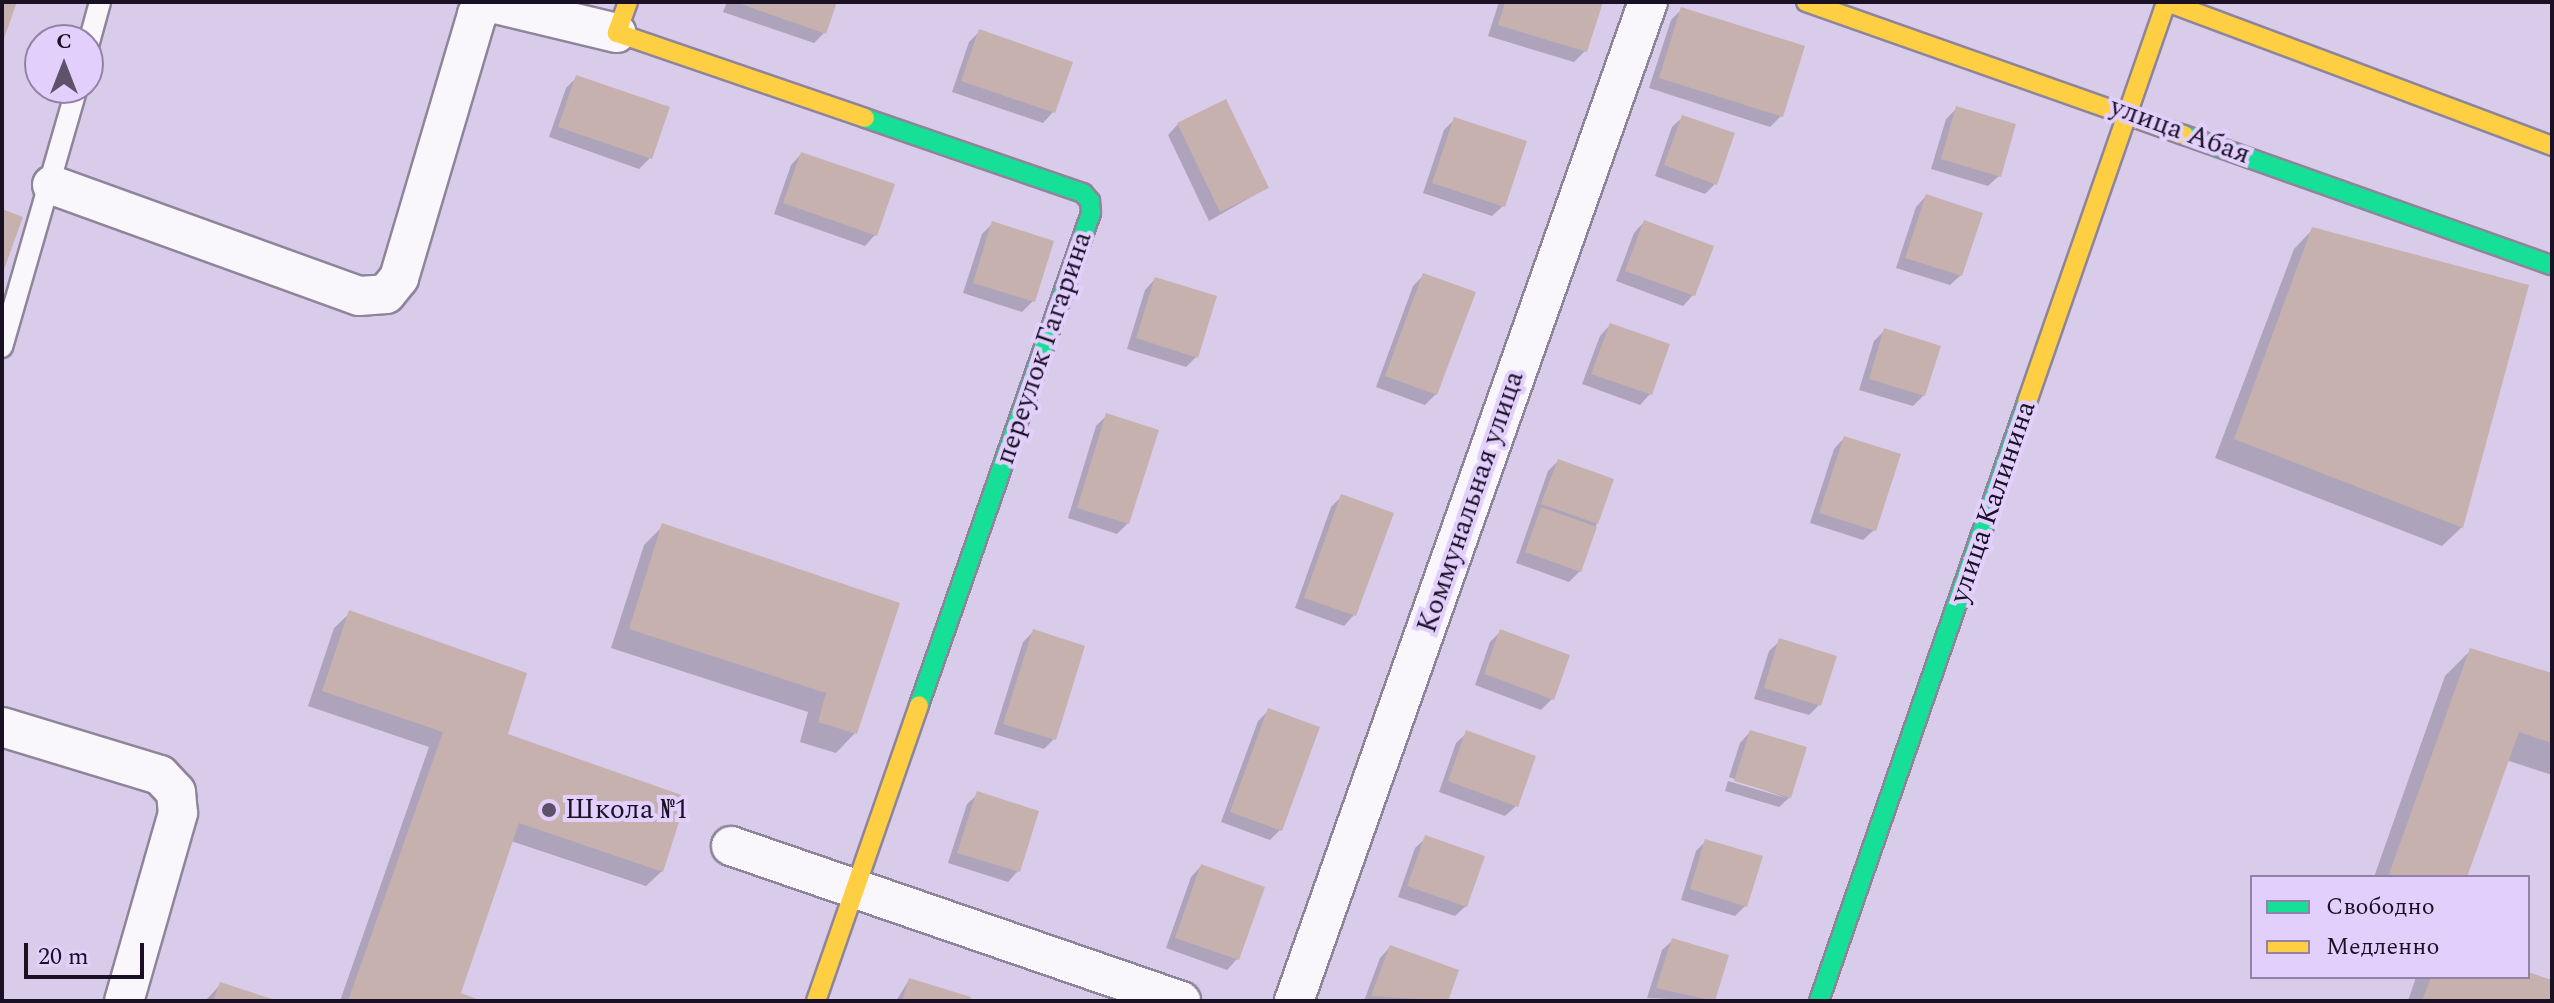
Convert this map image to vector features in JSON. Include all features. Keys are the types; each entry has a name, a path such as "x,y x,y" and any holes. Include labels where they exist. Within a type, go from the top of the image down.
{"street":[{"name":"Коммунальная улица","path":"1294,1001 1648,2"},
{"name":"улица Абая","path":"1806,2 2129,112 2552,265"},
{"name":"улица Калинина","path":"1819,1001 2167,2"},
{"path":"2167,2 2552,146"},
{"path":"52,185 359,296 386,294 399,278 477,14 485,5 496,4 622,18"},
{"name":"переулок Гагарина","path":"622,18 1083,193 1090,201 1091,213 852,890 816,1001"},
{"path":"2,727 160,775 176,792 178,813 124,1001"},
{"path":"731,846 1181,1001"}],"lane":[{"path":"94,24 100,2"},
{"path":"2,347 52,185 73,104"}],"building":[{"path":"2,2 17,2 2,44"},
{"path":"735,2 837,2 826,34"},
{"path":"1505,2 1603,2 1587,52 1498,25"},
{"path":"1681,7 1805,46 1783,117 1659,78"},
{"path":"979,29 1073,62 1055,113 961,81"},
{"path":"576,75 670,107 652,159 558,127"},
{"path":"1226,99 1269,188 1220,212 1177,123"},
{"path":"1956,106 2016,124 2001,177 1941,159"},
{"path":"1682,115 1735,133 1717,185 1664,165"},
{"path":"1454,117 1527,141 1505,207 1432,183"},
{"path":"801,152 895,184 877,236 783,203"},
{"path":"1926,194 1983,213 1962,276 1905,258"},
{"path":"2,209 23,217 2,275"},
{"path":"1644,220 1714,246 1695,296 1625,271"},
{"path":"992,221 1054,241 1035,302 973,283"},
{"path":"2312,227 2529,285 2463,528 2234,439"},
{"path":"1423,273 1476,292 1437,395 1385,376"},
{"path":"1155,277 1217,296 1198,358 1136,338"},
{"path":"1610,323 1670,344 1652,395 1591,374"},
{"path":"1884,328 1941,346 1925,396 1869,379"},
{"path":"1106,413 1159,430 1129,524 1077,508"},
{"path":"1844,436 1901,454 1876,531 1819,513"},
{"path":"1558,459 1614,479 1598,524 1541,504"},
{"path":"1341,494 1394,513 1356,616 1304,598"},
{"path":"1541,507 1597,527 1581,572 1525,552"},
{"path":"662,523 900,603 857,734 818,722 826,693 629,629"},
{"name":"Школа №1","path":"349,610 527,673 508,734 687,797 663,872 519,823 461,993 482,1001 348,1001 443,732 322,691"},
{"path":"1033,629 1085,646 1056,740 1003,724"},
{"path":"1500,629 1570,655 1554,700 1484,674"},
{"path":"1779,638 1837,656 1821,706 1764,688"},
{"path":"2470,648 2552,673 2552,743 2519,732 2468,875 2389,875"},
{"path":"1268,708 1320,727 1282,831 1230,812"},
{"path":"1466,730 1536,756 1518,807 1448,781"},
{"path":"1750,730 1807,747 1791,798 1734,781"},
{"path":"977,791 1039,811 1020,872 957,853"},
{"path":"1425,835 1485,856 1467,907 1407,886"},
{"path":"1705,839 1763,856 1747,907 1690,889"},
{"path":"1201,864 1265,887 1239,960 1175,938"},
{"path":"1672,938 1729,955 1715,1001 1656,988"},
{"path":"1390,945 1459,970 1448,1001 1371,996"},
{"path":"2530,973 2552,980 2552,1001 2422,1001 2430,979 2530,979"},
{"path":"909,978 971,997 970,1001 902,1001"},
{"path":"220,982 275,1000 275,1001 213,1001"}],"traffic: fast":[{"path":"865,118 1083,193 1090,201 1091,213 919,705"},
{"path":"2184,135 2552,265"},
{"path":"1819,1001 2027,402"}],"traffic: slow":[{"path":"628,2 617,33 865,118"},
{"path":"1806,2 2184,135"},
{"path":"2027,402 2166,2"},
{"path":"2167,2 2552,146"},
{"path":"816,1001 919,705"}],"place":[{"name":"Школа №1","path":"549,810"}]}
